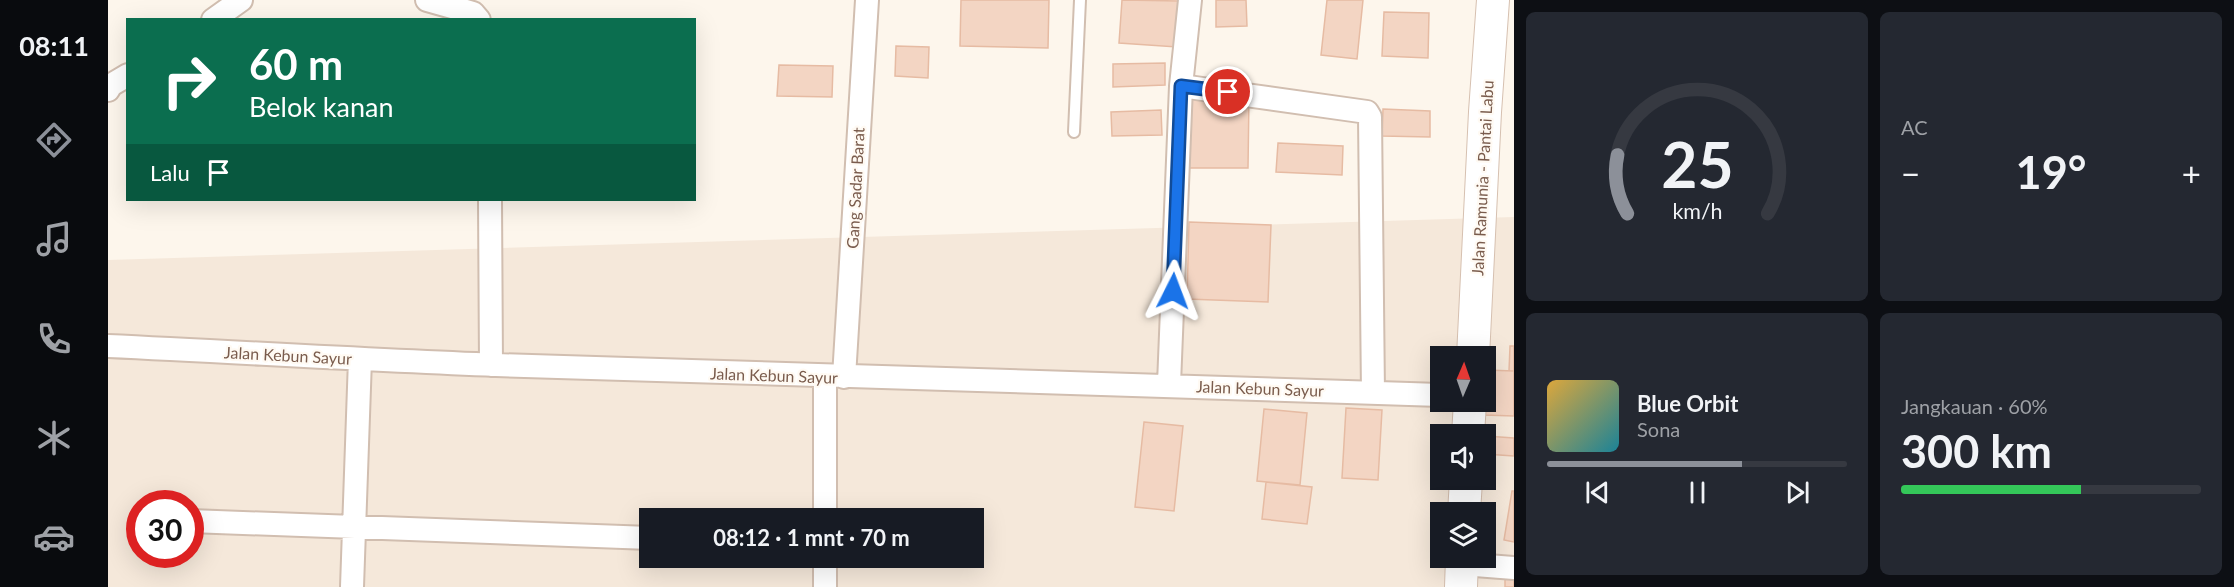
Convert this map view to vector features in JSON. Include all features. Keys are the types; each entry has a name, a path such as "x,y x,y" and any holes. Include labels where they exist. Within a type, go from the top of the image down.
{"main road":[{"name":"Jalan Ramunia - Pantai Labu","path":"1474,346 1493,0"}],"street":[{"path":"216,18 241,0"},
{"path":"427,0 473,12 478,18"},
{"name":"Gang Sadar Barat","path":"826,508 834,377 867,0"},
{"path":"1169,384 1181,86 1190,0"},
{"path":"108,90 111,85 126,76"},
{"path":"1181,86 1367,112 1370,117 1373,393"},
{"path":"490,201 491,365"},
{"name":"Jalan Kebun Sayur","path":"108,346 491,365 834,377 1169,384 1430,395"},
{"path":"352,587 360,359"},
{"path":"204,522 639,538"},
{"path":"825,568 825,587"},
{"path":"1461,570 1514,568"}],"lane":[{"path":"1074,132 1080,0"}],"shaded area":[{"path":"1514,217 1514,587 108,587 108,260"}],"building":[{"path":"961,0 1049,0 1048,48 960,46"},
{"path":"1122,0 1180,1 1177,47 1119,43"},
{"path":"1216,0 1246,0 1247,26 1216,27"},
{"path":"1327,0 1363,0 1357,59 1321,55"},
{"path":"1384,12 1429,13 1428,58 1382,56"},
{"path":"896,46 929,47 928,78 895,76"},
{"path":"1165,63 1165,85 1113,87 1113,64"},
{"path":"779,65 833,66 832,97 777,96"},
{"path":"1189,96 1249,97 1248,168 1188,168"},
{"path":"1383,109 1430,111 1430,137 1382,136"},
{"path":"1161,110 1162,135 1112,136 1111,112"},
{"path":"1278,143 1343,146 1342,175 1276,172"},
{"path":"1189,222 1271,225 1268,302 1187,299"},
{"path":"1510,346 1514,346 1514,371 1509,371"},
{"path":"1496,370 1514,371 1514,416 1484,415 1484,412 1496,412"},
{"path":"1346,408 1382,410 1378,480 1342,478"},
{"path":"1264,409 1307,413 1300,485 1257,481"},
{"path":"1144,422 1183,426 1174,511 1135,507"},
{"path":"1496,437 1514,438 1514,456 1496,455"},
{"path":"1266,482 1312,487 1307,524 1262,519"},
{"path":"1512,491 1514,491 1514,542 1504,540"},
{"path":"1505,575 1514,575 1514,587 1505,587"}],"route":[{"path":"1173,291 1181,86 1228,92"}]}
